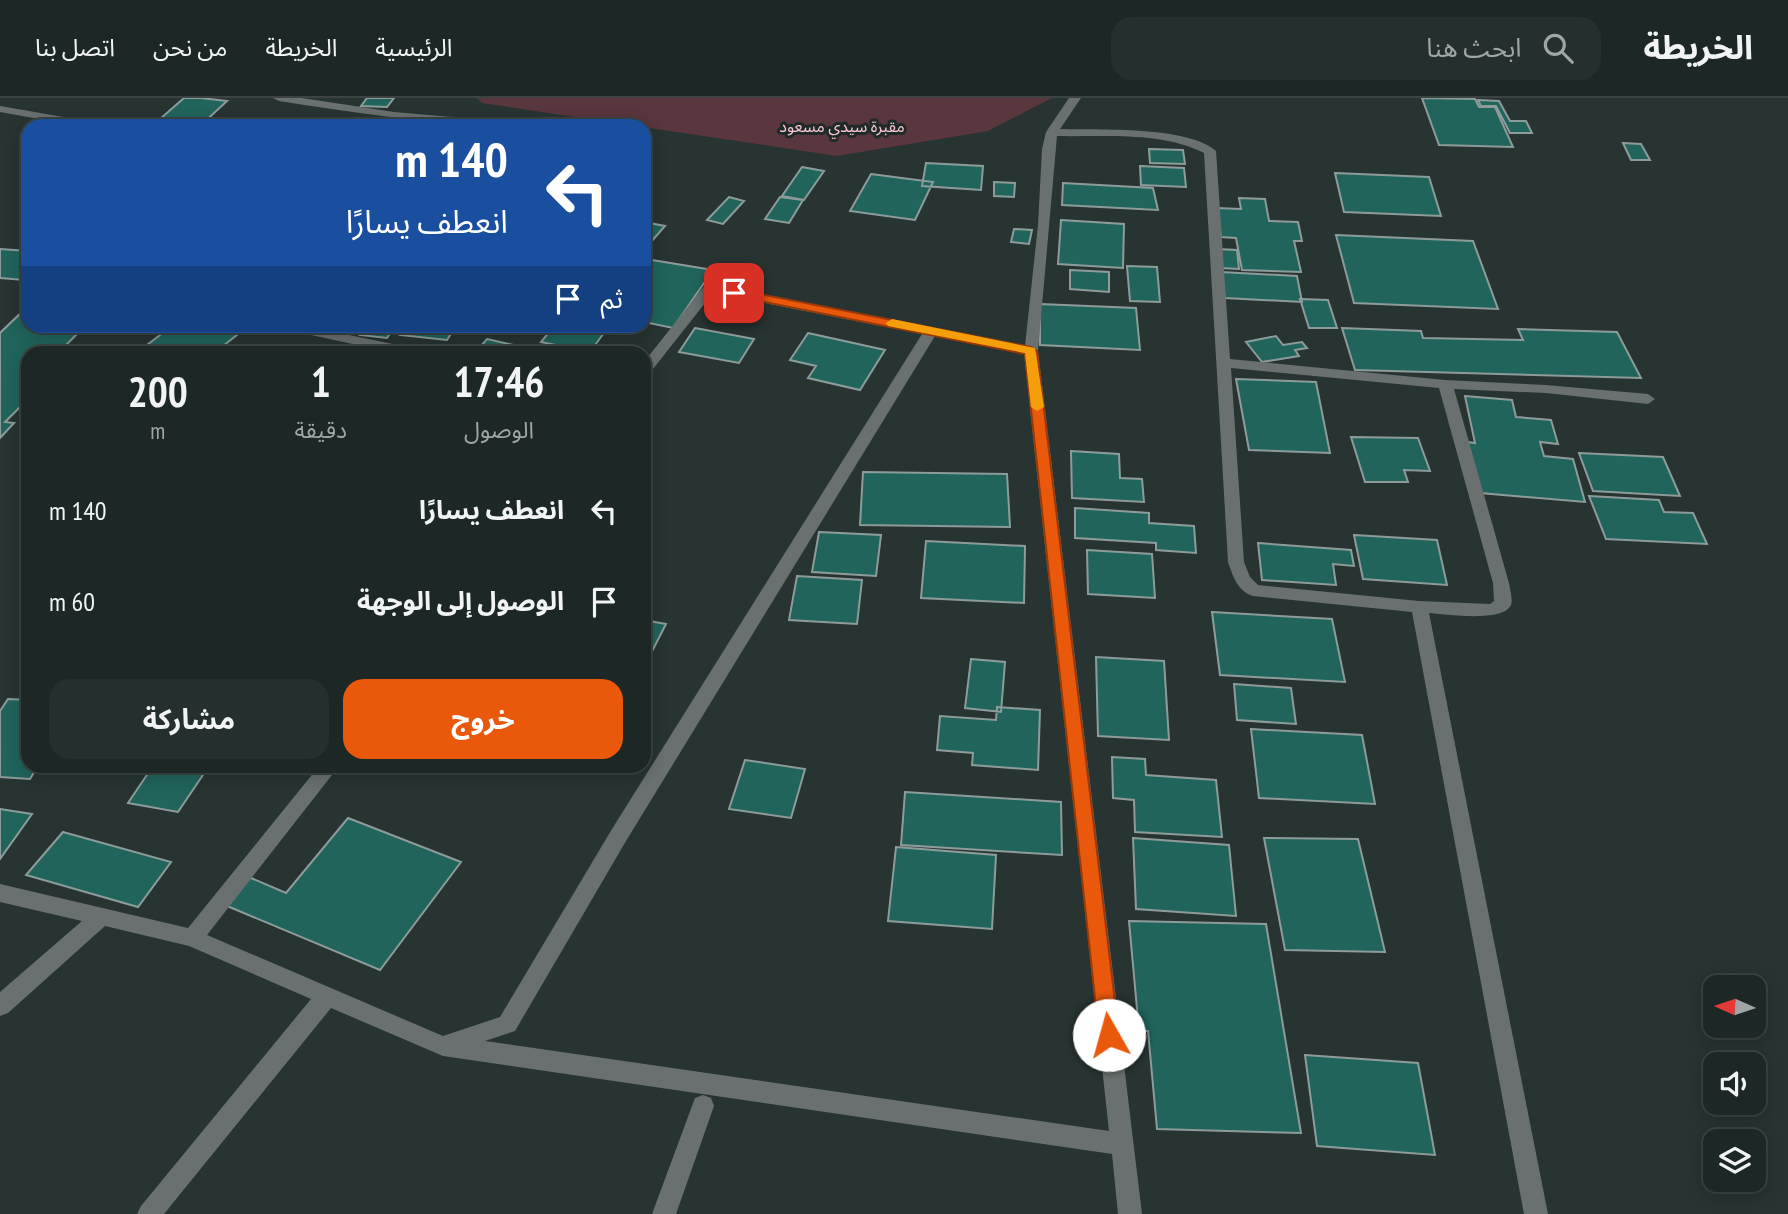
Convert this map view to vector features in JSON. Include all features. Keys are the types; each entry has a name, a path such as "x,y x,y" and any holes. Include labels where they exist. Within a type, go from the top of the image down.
{"street":[{"path":"279,98 441,119"},
{"path":"1075,98 1052,132 1031,351 1130,1214"},
{"path":"0,109 58,119"},
{"path":"390,119 394,115"},
{"path":"1052,132 1178,139 1200,144 1210,151 1236,562 1243,580 1253,590 1419,607 1493,610 1503,604 1501,583 1445,384"},
{"path":"651,362 710,288 1031,351"},
{"path":"443,1046 507,1024 931,331"},
{"path":"322,333 384,346"},
{"path":"1224,363 1445,384 1534,388 1648,399"},
{"path":"1419,607 1536,1214"},
{"path":"192,937 324,773"},
{"path":"0,893 192,937 443,1046 1122,1144"},
{"path":"0,1006 102,916"},
{"path":"149,1214 328,995"},
{"path":"664,1214 703,1106"}],"green space":[{"name":"مقبرة سيدي مسعود","path":"477,98 1052,98 988,131 837,156 651,128 651,119 589,119 482,103"}],"building":[{"path":"184,98 227,101 208,119 160,119"},
{"path":"367,98 394,98 387,107 361,106"},
{"path":"1422,98 1475,99 1479,107 1495,107 1513,147 1439,145"},
{"path":"1478,100 1499,101 1510,121 1526,121 1532,133 1510,133 1496,106 1481,106"},
{"path":"1623,143 1641,144 1650,160 1631,160"},
{"path":"1149,149 1183,150 1185,164 1150,163"},
{"path":"926,163 983,166 981,190 922,186"},
{"path":"1140,166 1184,168 1186,187 1141,185"},
{"path":"802,167 824,171 804,200 782,196"},
{"path":"1335,173 1429,177 1441,216 1344,212"},
{"path":"871,174 933,182 915,220 850,211"},
{"path":"994,182 1015,183 1014,197 994,196"},
{"path":"1063,183 1153,188 1158,210 1062,205"},
{"path":"729,197 744,201 723,224 707,220"},
{"path":"780,197 803,200 789,223 765,219"},
{"path":"1239,198 1265,199 1269,221 1298,222 1302,241 1294,241 1301,272 1242,270 1236,238 1221,237 1217,208 1241,209"},
{"path":"1061,220 1124,224 1123,268 1058,264"},
{"path":"651,223 665,226 651,242"},
{"path":"1014,229 1032,230 1029,244 1011,242"},
{"path":"1336,235 1473,241 1498,309 1354,303"},
{"path":"0,249 21,250 21,280 0,278"},
{"path":"1217,249 1237,250 1239,269 1220,268"},
{"path":"651,261 713,270 673,328 651,323"},
{"path":"1127,266 1157,267 1160,302 1130,301"},
{"path":"1070,270 1109,272 1109,292 1070,289"},
{"path":"1221,272 1297,276 1302,302 1225,298"},
{"path":"1300,299 1328,300 1337,328 1309,328"},
{"path":"1040,304 1136,308 1140,350 1040,345"},
{"path":"21,313 21,333 78,333 65,346 21,346 21,406 5,422 14,423 0,438 0,333"},
{"path":"695,328 754,339 739,363 679,352"},
{"path":"1342,328 1421,331 1423,338 1523,340 1518,329 1617,332 1641,378 1355,370"},
{"path":"163,333 239,333 223,346 146,346"},
{"path":"362,333 390,333 387,338 360,335"},
{"path":"401,333 451,333 447,340 400,335"},
{"path":"548,333 604,333 594,346 561,346 541,342"},
{"path":"808,333 885,350 860,390 808,378 816,366 790,360"},
{"path":"1276,336 1283,345 1302,342 1307,348 1295,350 1299,356 1262,362 1246,342"},
{"path":"487,339 518,346 481,346"},
{"path":"1236,379 1316,382 1330,453 1249,450"},
{"path":"1465,396 1512,400 1516,417 1551,420 1558,444 1540,442 1544,456 1573,459 1585,502 1480,493 1467,442 1475,443"},
{"path":"1351,437 1418,438 1430,471 1404,470 1408,482 1365,482"},
{"path":"1071,451 1119,454 1120,478 1142,479 1144,502 1072,498"},
{"path":"1579,453 1663,457 1680,496 1593,491"},
{"path":"863,472 1007,474 1010,527 860,525"},
{"path":"1589,496 1659,500 1664,512 1693,513 1707,544 1606,539"},
{"path":"1075,508 1149,513 1149,523 1194,526 1196,553 1156,550 1156,543 1075,538"},
{"path":"819,532 881,535 876,576 812,572"},
{"path":"1354,535 1437,540 1447,585 1363,579"},
{"path":"926,541 1025,546 1024,603 921,598"},
{"path":"1258,543 1351,550 1354,566 1333,564 1336,585 1262,580"},
{"path":"1087,550 1152,554 1155,598 1088,594"},
{"path":"797,576 862,580 857,624 789,620"},
{"path":"1212,612 1332,619 1345,682 1220,675"},
{"path":"651,621 666,624 651,653"},
{"path":"1096,657 1164,661 1169,740 1098,736"},
{"path":"971,659 1005,662 1001,712 965,708"},
{"path":"1234,684 1291,688 1296,724 1237,720"},
{"path":"8,699 21,700 21,773 34,773 30,779 0,777 0,711"},
{"path":"997,707 1040,710 1038,770 972,765 973,753 937,750 940,716 996,720"},
{"path":"1251,729 1362,735 1375,804 1259,798"},
{"path":"1112,757 1145,759 1146,775 1216,780 1222,837 1135,832 1134,800 1113,798"},
{"path":"745,760 805,769 791,818 729,809"},
{"path":"148,773 204,773 178,812 128,803"},
{"path":"905,792 1061,802 1062,855 901,845"},
{"path":"0,809 32,814 0,859"},
{"path":"348,818 461,862 380,970 220,903 244,875 286,893"},
{"path":"63,832 171,862 138,907 26,875"},
{"path":"1133,838 1229,845 1236,916 1136,909"},
{"path":"1264,838 1358,839 1385,952 1285,950"},
{"path":"896,847 996,855 992,929 888,921"},
{"path":"1129,921 1266,924 1301,1133 1157,1129 1148,1031 1139,1031"},
{"path":"1305,1055 1418,1063 1435,1155 1317,1146"}],"slow traffic":[{"path":"892,323 1031,351 1037,407"}],"route":[{"path":"734,293 1031,351 1109,1035"}]}
